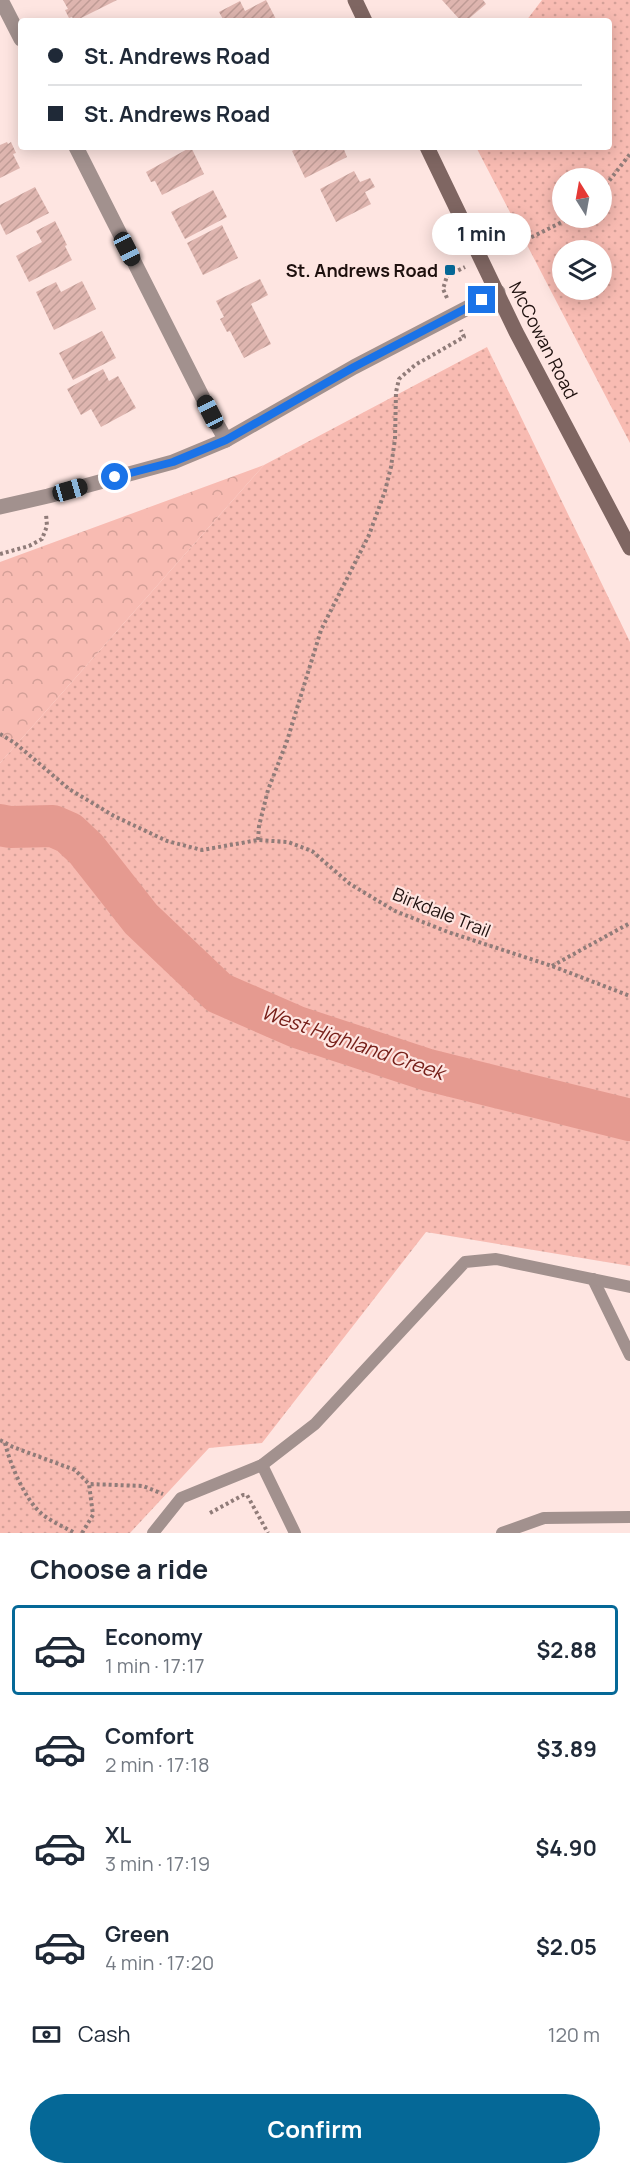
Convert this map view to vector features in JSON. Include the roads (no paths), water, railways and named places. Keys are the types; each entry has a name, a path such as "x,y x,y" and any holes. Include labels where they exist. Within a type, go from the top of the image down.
{"main road":[{"path":"355,0 364,18"},
{"name":"McCowan Road","path":"428,150 516,332 630,548"}],"street":[{"path":"1,0 4,17 18,35"},
{"path":"78,150 226,440"},
{"path":"0,507 173,462 226,440 354,367 498,292"}],"lane":[{"path":"153,1533 181,1498 262,1466 315,1424 465,1262 496,1259 630,1287"},
{"path":"593,1279 630,1355"},
{"path":"262,1466 295,1533"},
{"path":"502,1533 544,1518 630,1517"}],"waterway":[{"name":"West Highland Creek","path":"0,825 10,827 53,826 69,833 86,849 141,919 219,993 297,1027 428,1070 630,1120"}],"place":[{"name":"St. Andrews Road","path":"450,270"}]}
